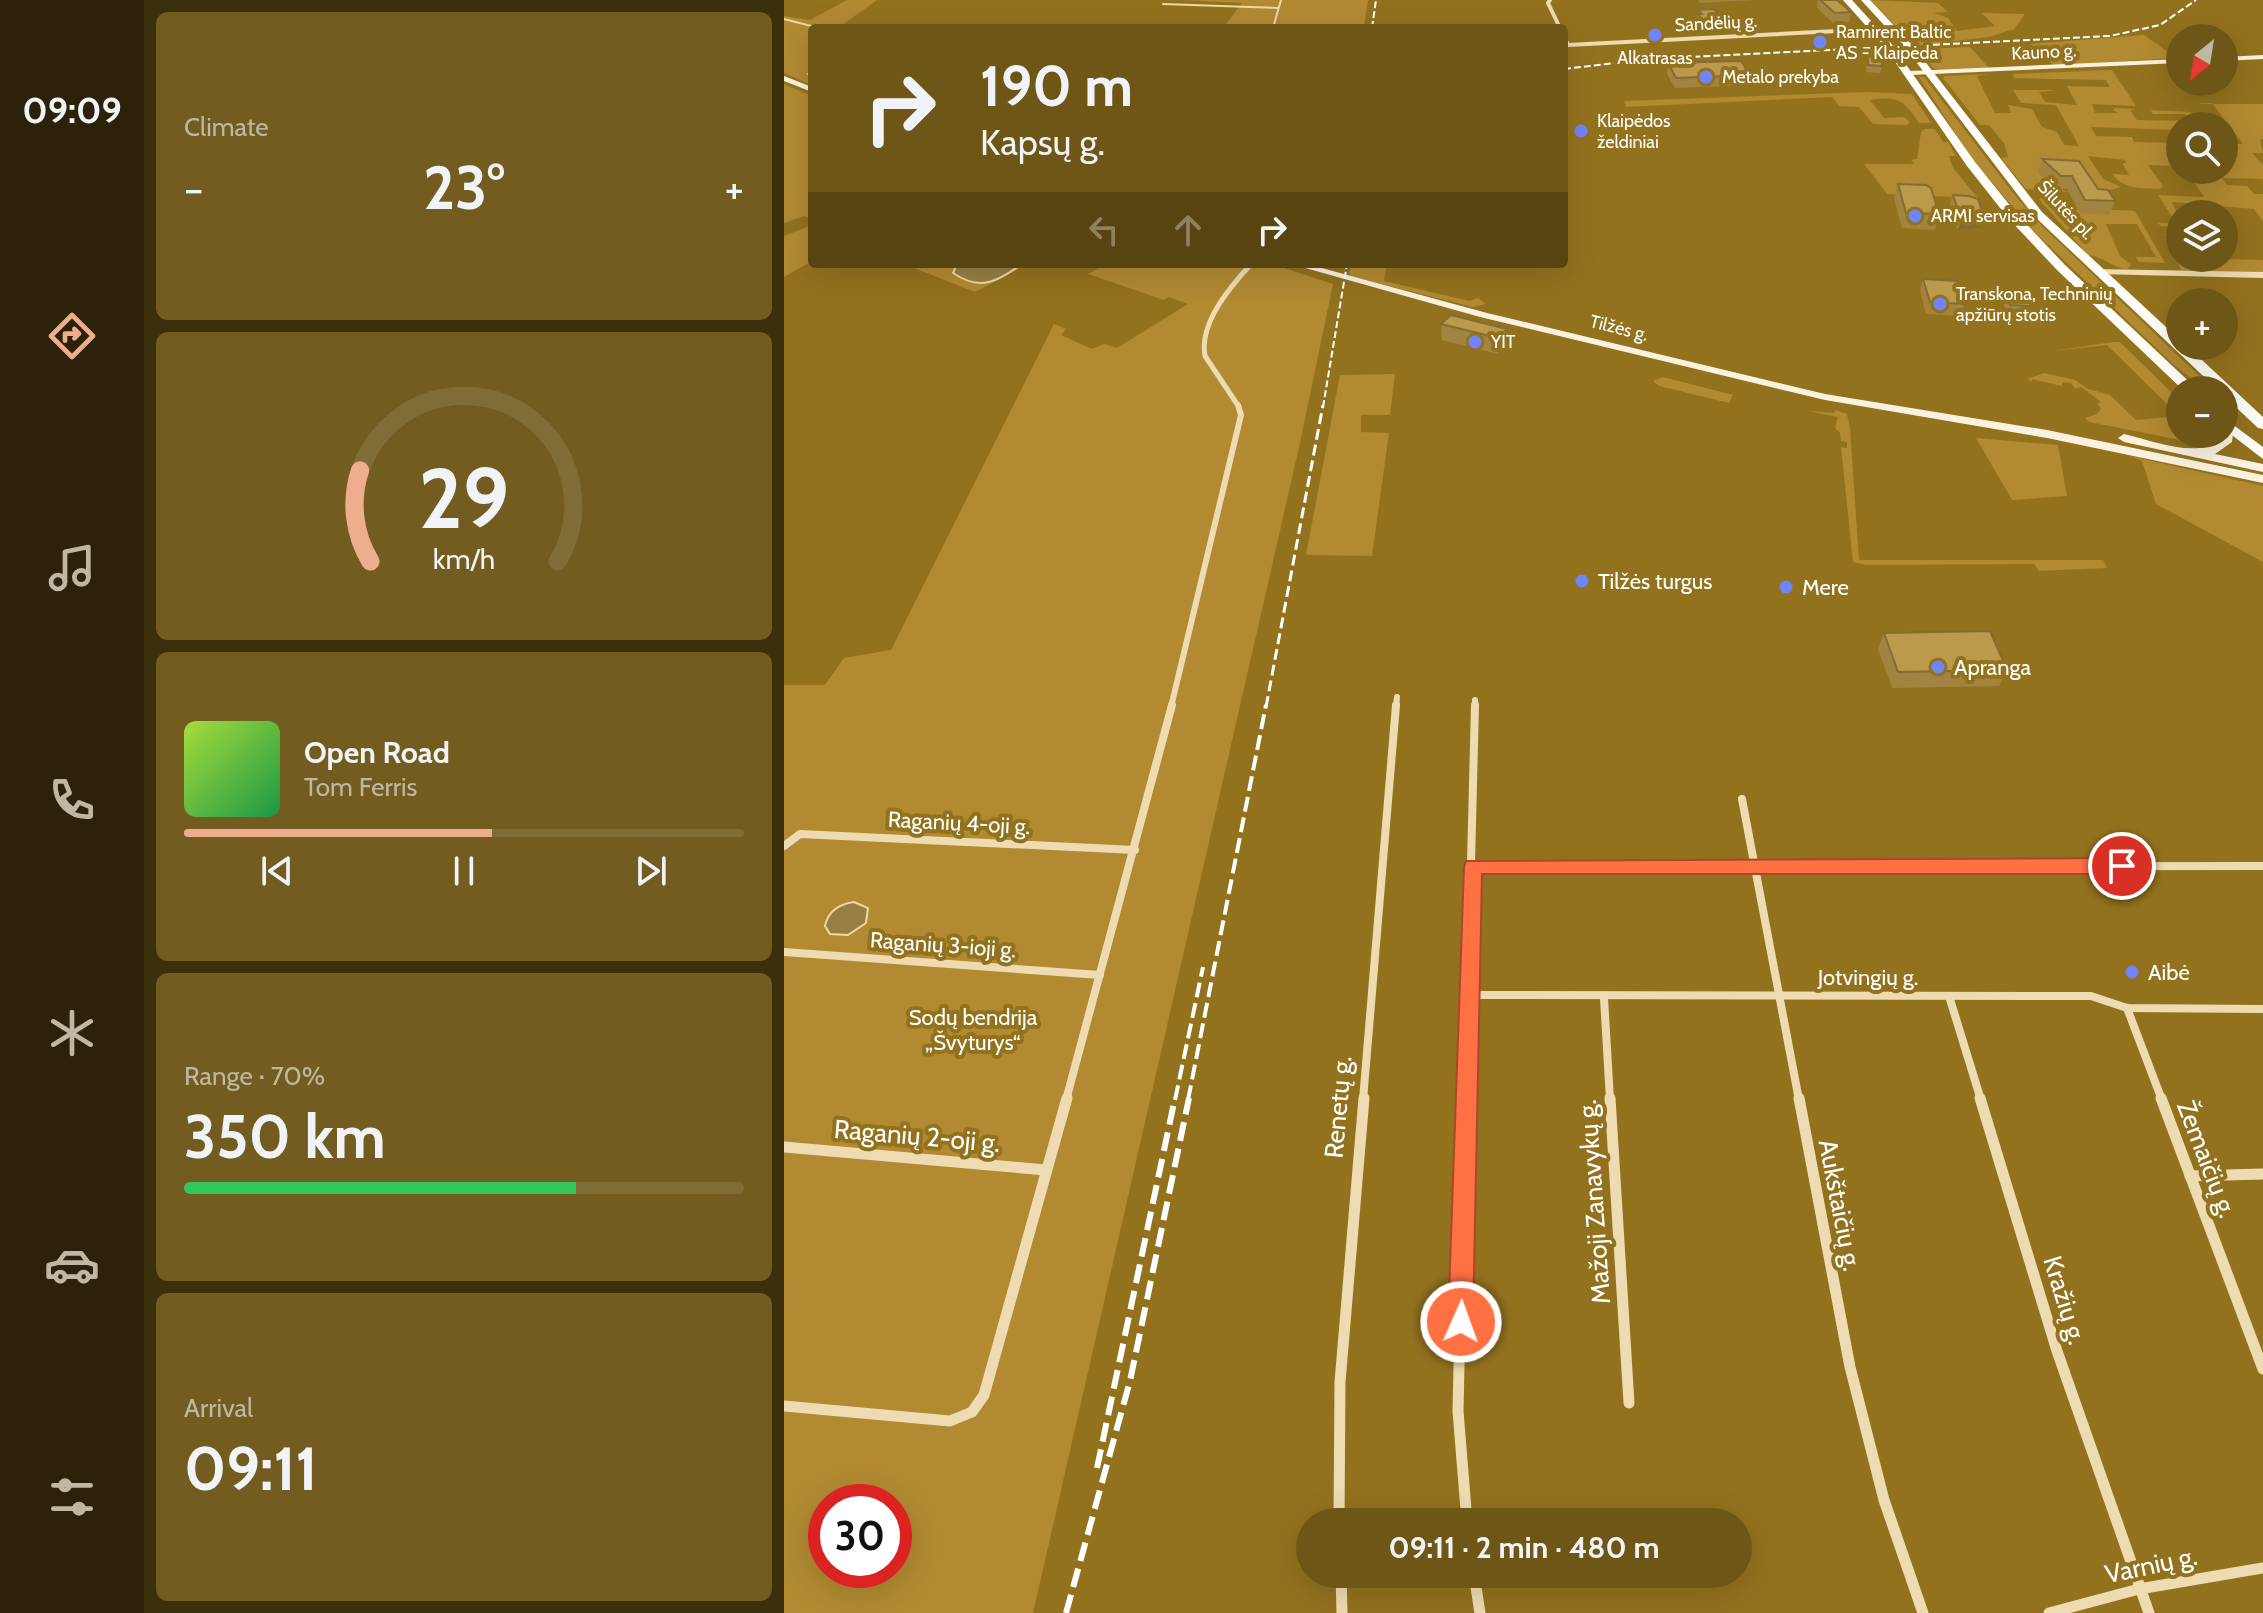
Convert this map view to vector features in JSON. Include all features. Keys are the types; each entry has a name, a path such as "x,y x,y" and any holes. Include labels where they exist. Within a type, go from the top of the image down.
{"main road":[{"name":"Šilutės pl.","path":"1847,0 1876,29 1990,189 2029,235 2176,376"},
{"name":"Šilutės pl.","path":"1865,0 1929,72 2038,214 2263,425"},
{"path":"1876,29 1893,28"},
{"path":"2238,58 2263,57"},
{"name":"Kauno g.","path":"1910,73 2166,62"},
{"path":"784,78 808,88"},
{"name":"Tilžės g.","path":"1309,268 1825,397 2108,446 2263,479"},
{"name":"Tilžės g.","path":"1936,416 2030,423 2191,451 2263,468"},
{"path":"2238,433 2263,455"},
{"path":"2191,451 2213,451 2217,448"}],"street":[{"path":"1550,0 1548,3 1558,24"},
{"name":"Sandėlių g.","path":"1568,45 1876,29"},
{"path":"784,1406 950,1421 972,1412 984,1395 1135,850 1224,502 1241,415 1236,396 1204,355 1203,344 1218,308 1247,268"},
{"path":"2097,271 2263,275"},
{"name":"Renetų g.","path":"1339,1508 1340,1382 1397,697"},
{"path":"1466,1508 1458,1411 1475,700"},
{"name":"Aukštaičių g.","path":"1742,799 1782,995 1810,1171 1850,1367 1884,1500 1923,1613"},
{"name":"Raganių 4-oji g.","path":"784,846 800,834 1135,850"},
{"path":"1473,867 2263,866"},
{"name":"Raganių 3-ioji g.","path":"784,952 1100,975"},
{"name":"Jotvingių g.","path":"1470,995 1604,998 2091,996 2127,1008 2263,1009"},
{"name":"Kražių g.","path":"1949,996 2057,1351 2149,1613"},
{"name":"Mažoji Zanavykų g.","path":"1604,998 1629,1403"},
{"name":"Žemaičių g.","path":"2127,1008 2263,1369"},
{"name":"Raganių 2-oji g.","path":"784,1147 1046,1170"},
{"path":"2190,1176 2263,1174"},
{"name":"Varnių g.","path":"2049,1613 2139,1589 2263,1568"},
{"path":"1341,1588 1342,1613"},
{"path":"1476,1588 1480,1613"}],"green space":[{"path":"847,0 877,0 844,24 808,24 808,83 784,73 784,16 810,20"},
{"path":"1182,0 1368,0 1365,24 1226,24 1242,3"},
{"path":"1870,0 1938,3 1948,12 1934,13 1948,18 1957,31 1995,26 1982,13 2025,14 2014,29 1989,37 1914,46"},
{"path":"2144,35 2166,51 2166,59 2054,65 2030,44"},
{"path":"1970,47 1990,69 1940,70 1933,68 1918,49"},
{"path":"2112,70 2136,106 2092,104 2095,113 2118,113 2113,110 2115,108 2139,109 2130,110 2137,120 2166,121 2166,130 2091,127 2096,136 2132,137 2134,142 2166,143 2166,166 2148,165 2163,186 2160,189 2122,183 2112,174 2129,175 2122,163 2126,163 2125,160 2088,156 2103,179 2121,187 2099,193 2089,173 2039,172 2056,189 2072,192 2026,189 2001,158 2008,157 2004,143 1989,125 1980,125 1943,78 1988,74 1977,76 1995,113 2011,113 2008,105 2032,109 2042,127 2057,132 2064,145 2079,146 2056,105 2021,103 2013,90 2057,90 2039,92 2045,102 2077,105 2067,86 2110,87 2106,80 2014,78 2013,74"},
{"path":"1919,77 1924,77 2042,226 2166,344 2166,357 2029,227 1970,156"},
{"path":"784,84 808,94 808,218 784,223"},
{"path":"1867,92 1912,94 1931,123 1919,123 1904,104 1894,99 1870,100 1884,118 1904,117 1910,122 1907,125 1873,124 1859,107 1839,106 1832,97 1626,107 1624,101"},
{"path":"2212,103 2263,104 2263,139 2260,139 2263,153 2252,153 2263,165 2263,179 2238,178 2238,144 2243,144 2238,137 2238,112 2219,112"},
{"path":"2151,110 2190,112 2153,114"},
{"path":"1935,129 1943,142 1948,142 1956,156 1949,156 1953,168 1978,198 1887,194 1864,164 1914,164 1911,160 1917,159 1921,132"},
{"path":"2195,184 2247,186 2254,194 2263,194 2263,221 2254,209 2238,208 2238,200 2166,200 2166,207 2158,195 2204,197"},
{"path":"2058,198 2074,205 2095,208 2135,211 2165,263 2139,262 2136,257 2156,257 2137,224 2106,224 2120,256 2131,265 2127,269 2088,255 2039,199"},
{"path":"808,227 808,263 784,277 784,236"},
{"path":"2238,259 2263,260 2263,273 2236,272"},
{"path":"914,268 1020,268 975,292"},
{"name":"Sodų bendrija „Švyturys“","path":"1099,268 1284,268 1333,284 1300,443 1033,1613 784,1613 784,685 825,685 844,658 891,650 1054,324 1066,329 1061,335 1092,349 1104,344 1117,348 1188,304 1169,297 1164,300 1088,274"},
{"path":"1350,268 1386,268 1384,281 1469,301 1478,298 1486,304 1473,307 1349,276"},
{"path":"2120,342 2166,387 2166,403 2107,345 2053,351"},
{"path":"2169,360 2183,360 2199,376 2188,376"},
{"path":"2044,373 2075,380 2088,389 2110,395 2136,420 2166,417 2166,437 2089,422 2085,418 2097,414 2101,402 2081,387 2075,389 2071,383 2062,382 2062,386 2027,379"},
{"path":"1395,374 1390,415 1361,415 1361,432 1389,433 1372,556 1306,555 1340,375"},
{"path":"1663,377 1733,395 1729,403 1659,386 1653,381"},
{"path":"1836,410 1847,414 1850,428 1859,560 2103,560 2107,568 2039,571 2034,564 1865,565 1853,562 1841,447 1847,448 1847,442 1841,441 1840,433 1835,428 1838,417 1807,411 1834,413"},
{"path":"1976,438 2058,445 2067,496 2012,500"},
{"path":"2129,456 2263,486 2263,562 2156,504 2142,461"}],"shaded area":[{"path":"955,268 1016,268 997,279 981,283 953,273"},
{"path":"854,902 868,908 866,923 848,935 830,934 825,926 832,912"}],"building":[{"path":"1820,0 1837,0 1851,12 1835,13"},
{"path":"1714,9 1725,22 1705,23 1698,14 1702,14 1698,10"},
{"path":"1868,54 1882,55 1882,66 1868,65"},
{"path":"1741,61 1750,75 1676,78 1668,63"},
{"path":"2042,159 2079,161 2098,189 2108,190 2115,201 2085,200 2072,176 2061,176"},
{"path":"1898,184 1931,188 1939,214 1906,213"},
{"path":"1953,195 1978,199 1984,217 1961,219"},
{"path":"1923,279 1957,281 1964,304 1930,302"},
{"path":"2005,292 2026,293 2031,306 2010,305"},
{"path":"1451,315 1507,329 1498,338 1441,324"},
{"path":"1990,631 2007,670 1898,672 1884,633"}],"waterway":[{"path":"1274,24 1281,0"},
{"path":"1163,4 1278,8"},
{"path":"784,19 808,25"}],"railway":[{"path":"1373,24 1376,0"},
{"path":"1568,69 1650,59 2110,36 2160,25 2196,0"},
{"path":"1323,407 1346,268"},
{"path":"1266,707 1323,405"},
{"path":"1188,1100 1266,705"},
{"path":"1175,1100 1203,967"},
{"path":"1097,1468 1175,1098"},
{"path":"1066,1613 1130,1381 1189,1098"}],"place":[{"name":"Alkatrasas","path":"1655,35"},
{"name":"Ramirent Baltic AS - Klaipėda","path":"1820,42"},
{"name":"Metalo prekyba","path":"1706,77"},
{"name":"Klaipėdos želdiniai","path":"1581,131"},
{"name":"ARMI servisas","path":"1915,216"},
{"name":"Transkona, Techninių apžiūrų stotis","path":"1940,304"},
{"name":"YIT","path":"1475,342"},
{"name":"Tilžės turgus","path":"1582,581"},
{"name":"Mere","path":"1786,587"},
{"name":"Apranga","path":"1938,667"},
{"name":"Aibė","path":"2132,972"}],"route":[{"path":"1461,1322 1473,867 2122,866"}]}
